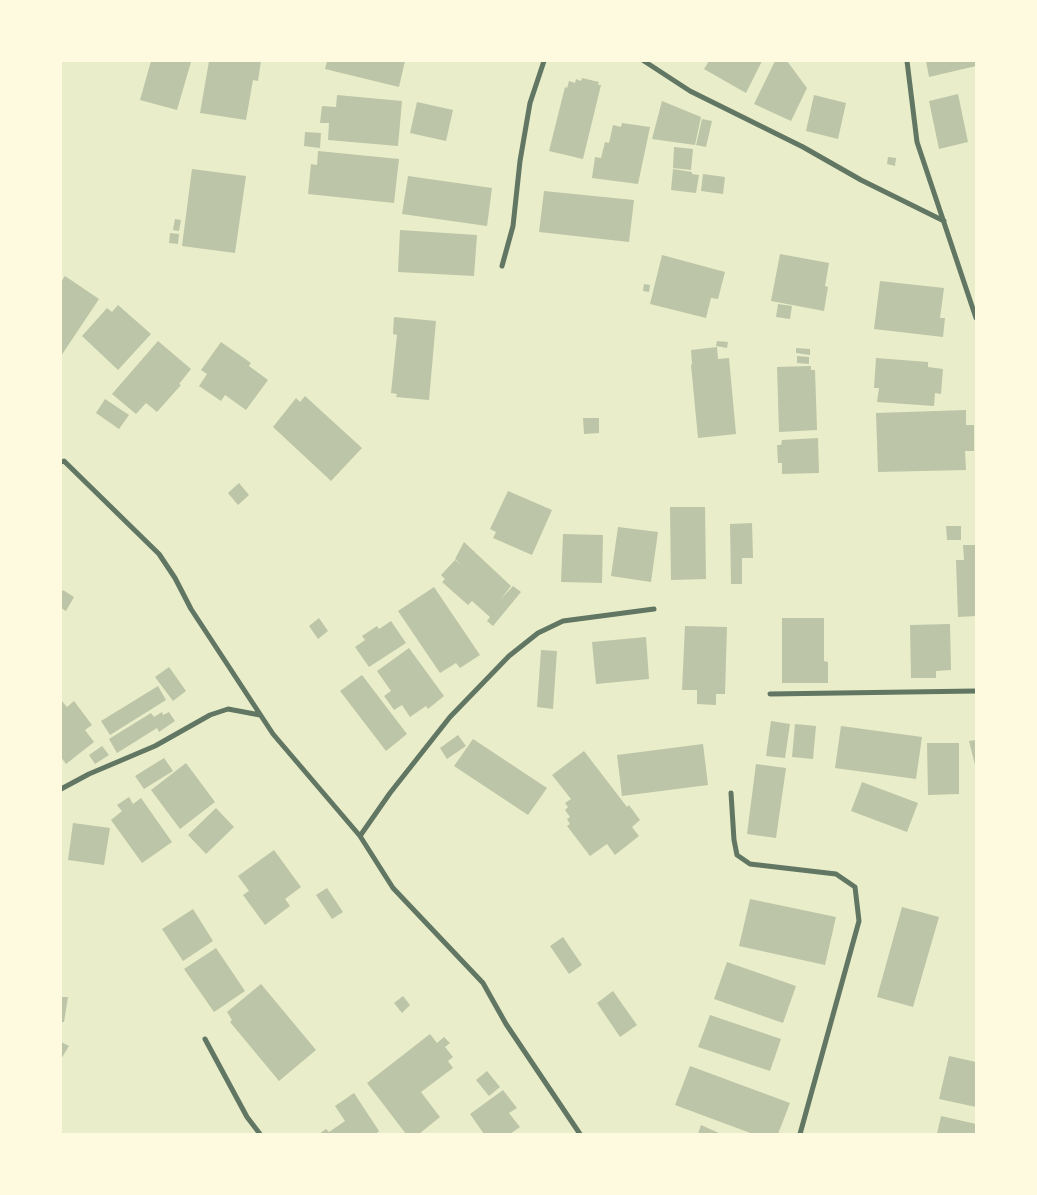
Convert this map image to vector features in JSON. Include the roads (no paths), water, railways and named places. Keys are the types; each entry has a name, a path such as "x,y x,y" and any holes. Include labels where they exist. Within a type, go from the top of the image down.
{"street":[{"path":"502,266 513,226 520,161 530,103 544,61"},
{"path":"644,61 690,91 803,147 861,180 944,222"},
{"path":"907,61 917,142 976,318"},
{"path":"62,460 159,554 175,578 191,609 273,734 360,836 393,888 483,983 506,1024 580,1134"},
{"path":"360,836 390,793 450,717 516,650 538,633 563,621 654,609"},
{"path":"770,694 976,691"},
{"path":"61,789 89,774 155,746 210,715 228,709 260,715"},
{"path":"731,793 734,840 737,855 750,864 836,874 855,887 859,921 800,1134"},
{"path":"205,1039 247,1118 260,1134"}]}
